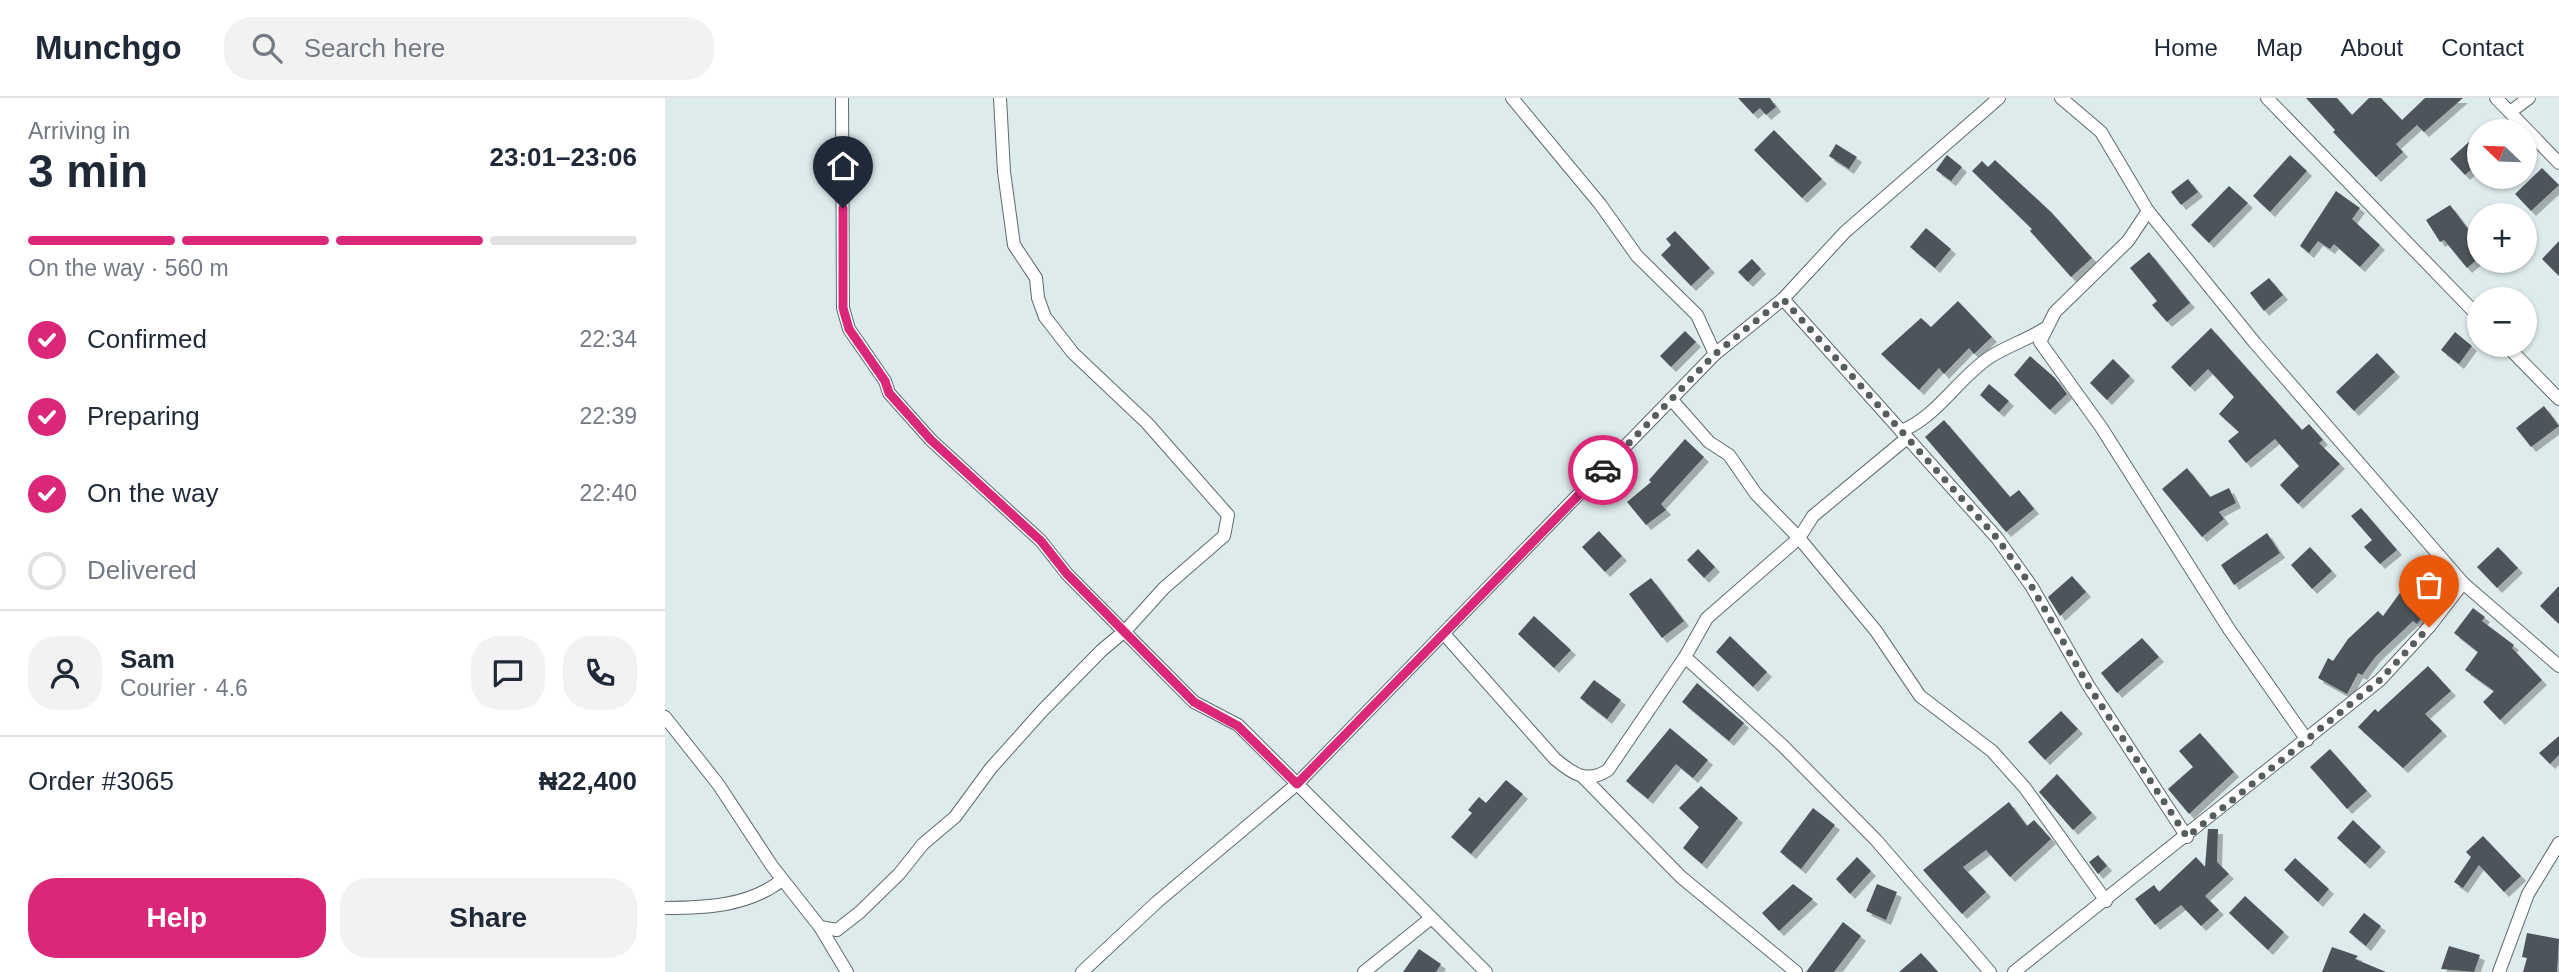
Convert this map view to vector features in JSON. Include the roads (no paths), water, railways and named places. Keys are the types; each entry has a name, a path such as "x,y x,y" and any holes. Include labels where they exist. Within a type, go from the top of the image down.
{"street":[{"path":"842,98 843,308 849,329 885,381 889,393 984,490 1018,518 1067,574 1126,630 1194,702 1238,726 1486,972"},
{"path":"820,927 837,930 899,874 923,844 955,817 996,762 1043,710 1102,650 1126,630 1164,588 1224,536 1229,515 1147,423 1073,353 1045,317 1038,298 1036,278 1014,245 1004,172 1000,98"},
{"path":"1512,98 1600,204 1637,256 1697,315 1715,354"},
{"path":"1082,972 1157,902 1297,784 1445,635 1715,354 1783,299 1845,232 1999,98"},
{"path":"2061,98 2101,132 2148,211 2255,343 2463,583 2559,666"},
{"path":"2267,98 2467,305"},
{"path":"2496,98 2559,163"},
{"path":"2510,112 2529,98"},
{"path":"2148,211 2128,241 2055,312 2044,329 2040,342 2101,427 2229,629 2307,740"},
{"path":"1783,299 1997,538 2032,587 2088,685 2187,837"},
{"path":"1584,778 1598,777 1608,770 1685,657 1707,618 1799,538 1814,516 1988,358 2044,329"},
{"path":"2518,357 2559,399"},
{"path":"1671,399 1709,442 1729,455 1756,494 1799,538 1876,631 1920,696 1992,751 2025,789 2106,901"},
{"path":"2014,972 2187,837 2380,680 2429,627 2463,583"},
{"path":"1445,635 1555,759 1570,772 1584,778 1681,877 1795,972"},
{"path":"1685,657 1782,745 1876,840 1990,972"},
{"path":"665,717 718,784 782,880 820,927 847,972"},
{"path":"2499,972 2528,894 2559,844"},
{"path":"665,908 731,905 773,887 782,880"},
{"path":"1364,972 1430,919"}]}
